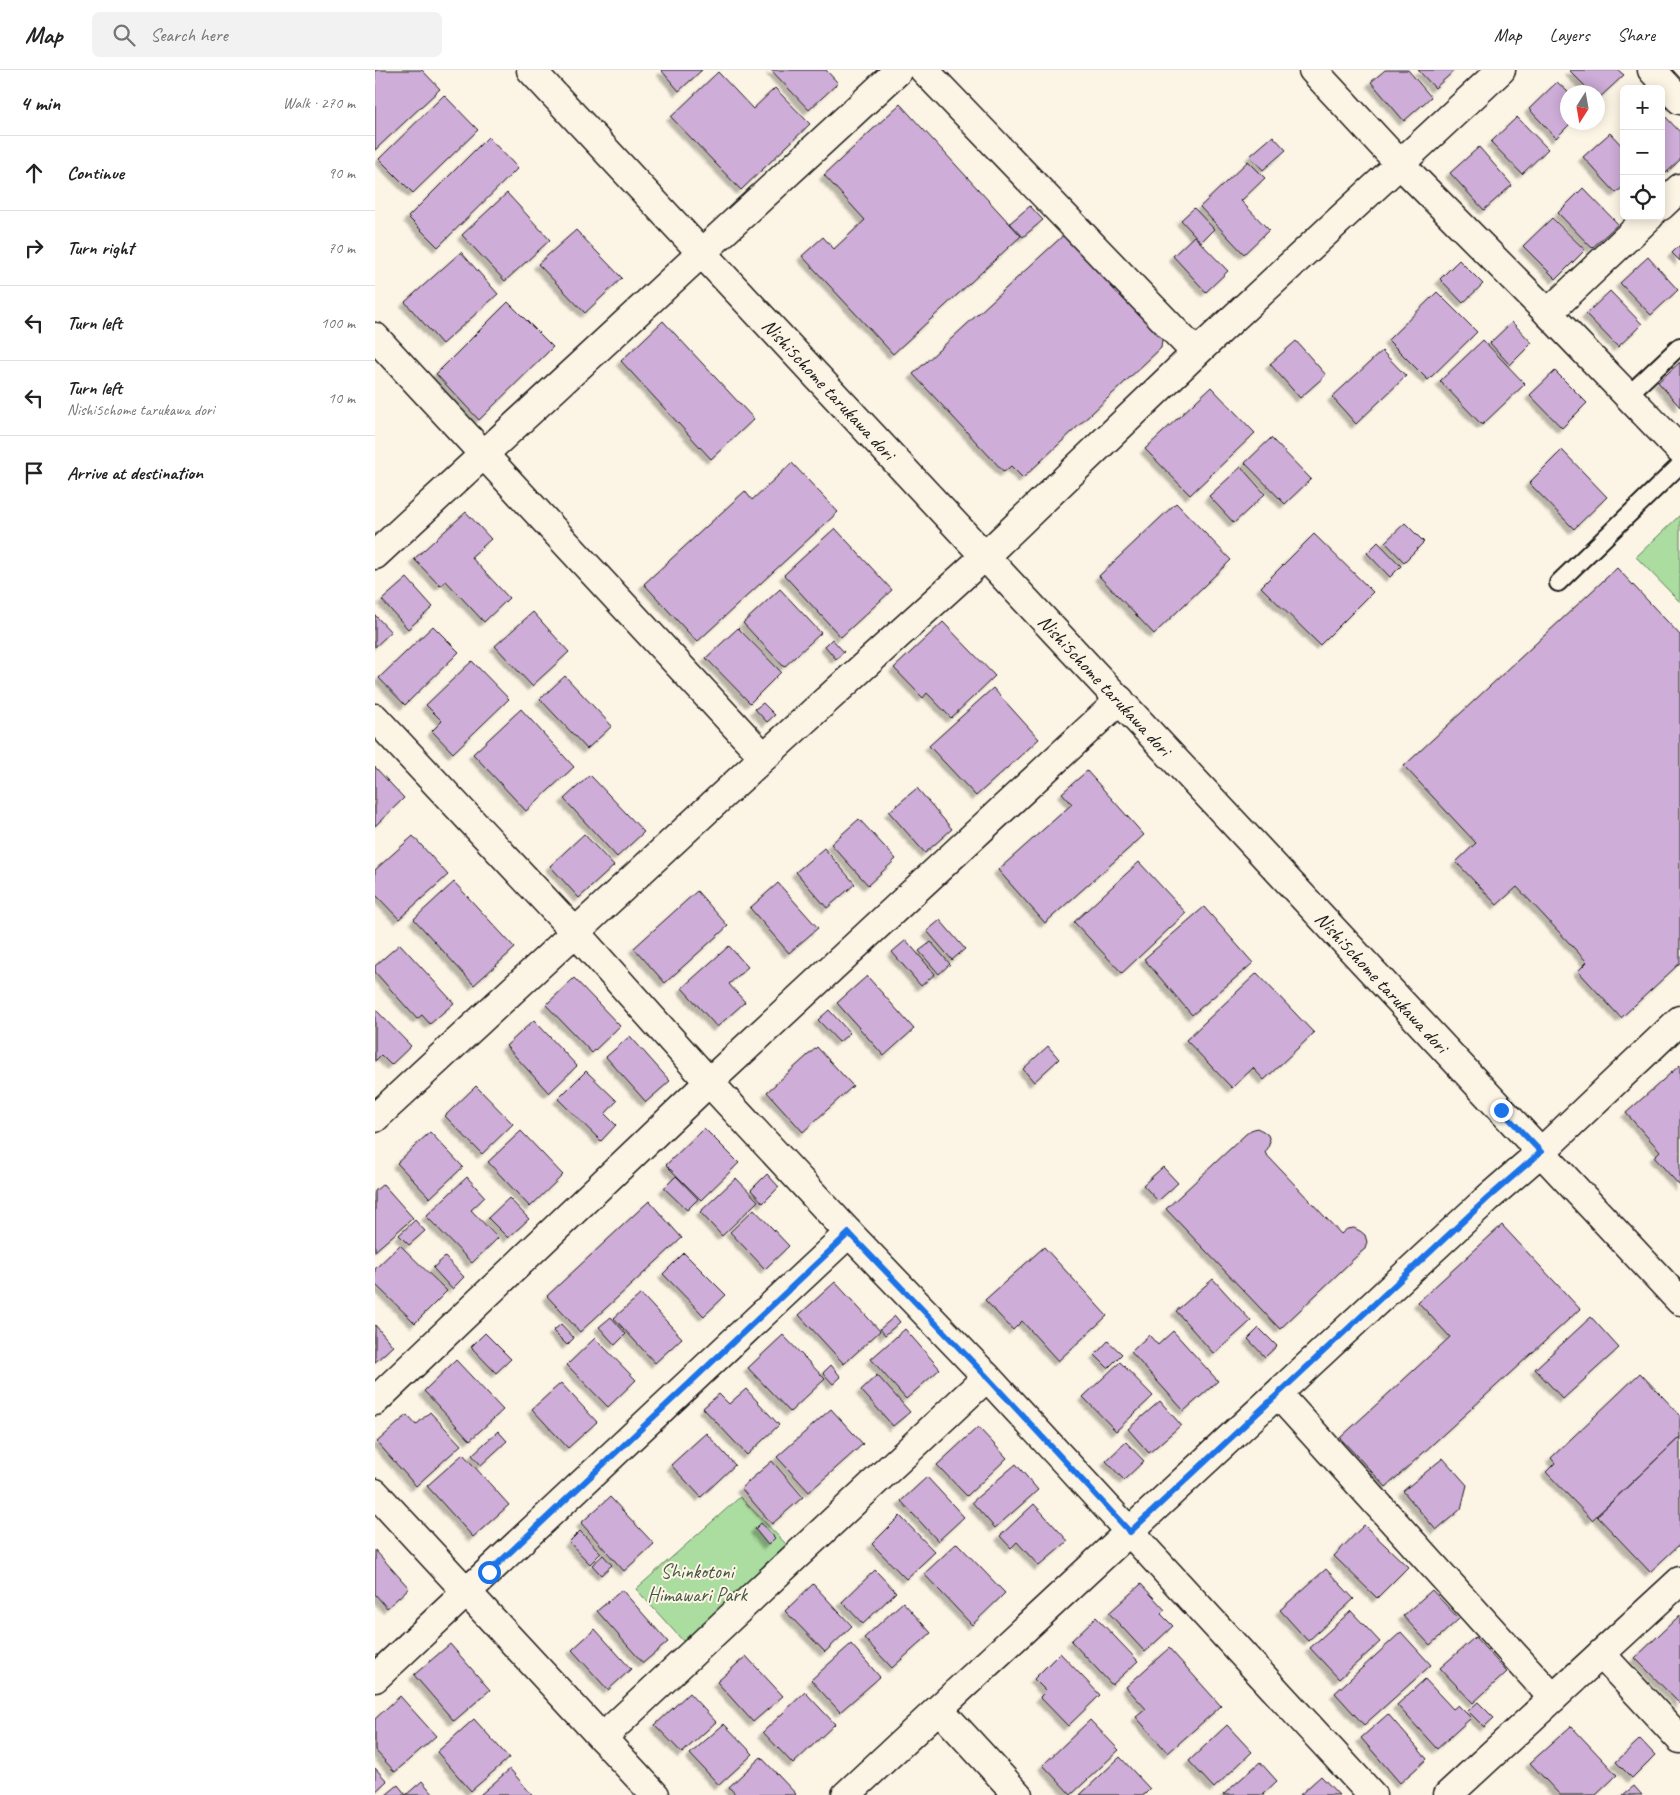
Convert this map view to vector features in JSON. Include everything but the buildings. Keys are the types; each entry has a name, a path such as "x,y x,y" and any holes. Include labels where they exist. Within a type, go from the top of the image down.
{"street":[{"name":"Nishi5chome tarukawa dori","path":"531,70 1680,1300"},
{"path":"375,555 899,70"},
{"path":"924,70 1196,353"},
{"path":"1313,70 1400,164 1548,313 1680,450"},
{"path":"378,1109 575,932 985,556 1196,353 1501,70"},
{"path":"1653,70 1680,100"},
{"path":"1665,202 1680,188"},
{"path":"1548,313 1646,220"},
{"path":"375,337 764,757"},
{"path":"375,1401 709,1082 1119,700"},
{"path":"375,718 575,932 709,1082 849,1233 987,1377 1372,1795"},
{"path":"846,1795 1488,1198 1541,1152 1680,1020"},
{"path":"375,1678 849,1233"},
{"path":"602,1738 987,1377"},
{"path":"1277,1394 1553,1698"},
{"path":"375,1493 655,1795"},
{"path":"1448,1795 1680,1581"},
{"path":"1601,1654 1680,1739"},
{"path":"939,1709 1018,1795"}],"lane":[{"path":"1627,396 1680,346"},
{"path":"1558,583 1680,466"}],"green space":[{"path":"1680,515 1680,602 1636,557"},
{"name":"Shinkotoni Himawari Park","path":"740,1497 788,1546 684,1642 636,1589"}],"route":[{"path":"489,1572 849,1233 987,1377 1130,1532 1488,1198 1541,1152 1501,1110"}]}
